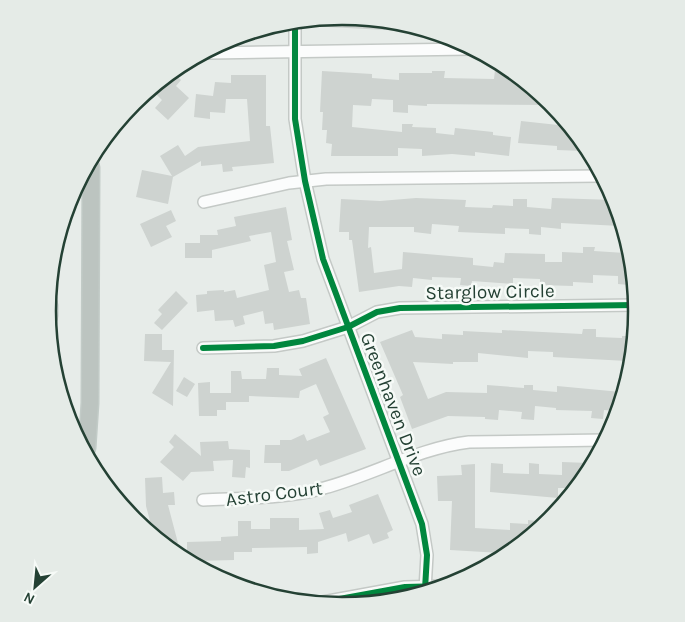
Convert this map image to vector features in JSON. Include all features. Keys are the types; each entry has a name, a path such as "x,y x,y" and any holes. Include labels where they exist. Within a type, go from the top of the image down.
{"highway":[{"path":"88,440 90,403 91,176"}],"street":[{"name":"Greenhaven Drive","path":"294,29 295,119 305,181 323,260 422,524 427,556 426,584"},
{"path":"219,53 455,48"},
{"path":"204,202 305,181 326,179 594,176"},
{"name":"Starglow Circle","path":"203,348 274,346 303,342 348,327 377,312 400,308 628,305"},
{"name":"Astro Court","path":"204,500 308,492 400,462 433,449 469,442 597,440"},
{"path":"345,597 376,590 411,589"}],"building":[{"path":"342,25 380,27 385,28 385,30 316,26"},
{"path":"495,70 497,70 517,84 541,105 408,105 408,113 393,112 393,100 372,99 371,106 353,105 352,127 402,132 402,124 413,124 412,127 436,128 436,133 454,135 455,128 493,132 493,135 511,137 509,156 475,152 475,156 452,154 422,156 422,149 398,148 398,156 331,156 332,144 326,143 327,130 322,130 323,112 320,112 322,71 372,74 372,78 399,80 399,73 445,71 444,78 494,79"},
{"path":"231,75 266,75 266,126 270,126 274,163 232,167 233,171 223,172 222,164 201,166 201,161 173,177 168,204 136,197 142,170 172,176 160,156 178,145 185,156 198,147 250,141 247,99 226,99 225,113 210,112 210,119 194,117 196,94 213,96 215,82 231,83"},
{"path":"178,77 181,80 176,86 189,98 168,120 155,108 162,100 156,94"},
{"path":"521,121 558,125 558,122 579,151 557,150 557,146 518,143"},
{"path":"416,198 466,200 465,207 492,208 493,205 513,206 513,199 527,199 527,207 551,209 552,198 606,200 615,226 561,223 561,229 541,227 541,235 529,234 529,229 505,228 505,234 458,232 459,226 432,224 431,234 414,232 414,227 369,227 368,248 371,247 374,273 402,269 403,252 473,258 473,265 493,267 494,262 504,263 505,253 545,254 545,262 562,262 562,252 583,253 583,247 595,247 594,251 623,253 627,285 618,284 618,276 593,275 593,283 573,282 573,286 540,285 540,279 513,278 513,284 472,281 471,286 460,285 461,278 432,277 432,280 413,278 412,287 399,286 359,292 352,240 349,240 349,232 339,232 341,199 380,201"},
{"path":"286,207 292,240 287,241 294,270 284,272 289,292 299,290 301,298 306,298 310,324 274,330 273,323 265,324 263,311 243,316 245,324 235,327 233,320 215,321 214,310 197,312 196,295 207,294 207,291 224,290 224,292 235,290 237,298 269,290 264,265 276,262 271,232 249,236 251,241 212,250 212,258 185,258 185,243 200,243 200,235 218,235 217,230 236,226 234,217"},
{"path":"171,210 176,221 166,226 172,237 151,247 140,224"},
{"path":"176,291 188,303 162,330 154,323 162,314 158,310"},
{"path":"583,329 596,329 596,337 622,338 622,336 627,336 624,361 553,357 553,352 528,351 528,358 478,353 478,362 453,362 453,364 413,362 428,399 446,392 487,393 487,385 524,388 524,385 533,385 533,390 557,392 557,386 617,392 610,410 604,410 603,419 591,418 592,411 556,410 556,408 535,406 534,420 521,419 522,412 499,410 498,420 485,419 485,417 448,416 412,429 400,397 403,395 380,342 412,330 415,337 442,339 442,334 463,335 463,331 502,333 502,330 582,334"},
{"path":"145,334 162,334 162,350 174,350 173,406 152,393 171,362 144,361"},
{"path":"326,358 366,449 320,466 317,459 289,471 281,471 281,463 264,463 265,445 280,445 280,440 291,440 304,434 307,441 330,432 323,417 329,414 316,384 300,391 299,398 249,396 249,402 226,402 226,410 217,410 217,416 199,416 198,383 210,382 210,393 231,393 231,371 241,371 242,379 266,379 267,368 279,368 279,375 302,376 299,369"},
{"path":"184,377 195,384 187,397 176,391"},
{"path":"175,434 201,456 200,442 228,441 229,449 250,450 250,468 246,467 245,478 232,477 233,460 213,461 214,471 191,472 183,481 160,462 174,447 169,442"},
{"path":"562,462 584,463 567,488 558,488 558,498 490,492 491,463 503,464 503,473 529,474 529,463 539,464 539,474 562,475"},
{"path":"475,464 475,528 510,530 510,523 528,524 528,520 537,521 517,538 495,553 450,550 452,501 438,501 437,476 462,475 461,465"},
{"path":"162,477 163,493 174,492 175,505 168,505 178,543 168,538 151,523 146,506 145,478"},
{"path":"378,494 393,530 387,533 389,538 373,544 369,534 348,542 346,533 318,542 318,553 307,554 307,547 252,548 252,552 234,552 234,560 202,561 187,551 187,542 221,541 221,537 238,536 238,521 251,521 251,529 270,529 270,518 299,518 299,530 324,529 319,513 330,510 333,518 352,512 349,505"}],"cycle path":[{"path":"295,29 295,119 305,181 323,259 422,524 427,555 425,585"},
{"path":"203,348 274,346 303,341 348,327 377,312 400,308 628,305"},
{"path":"354,596 405,587 418,587"}]}
